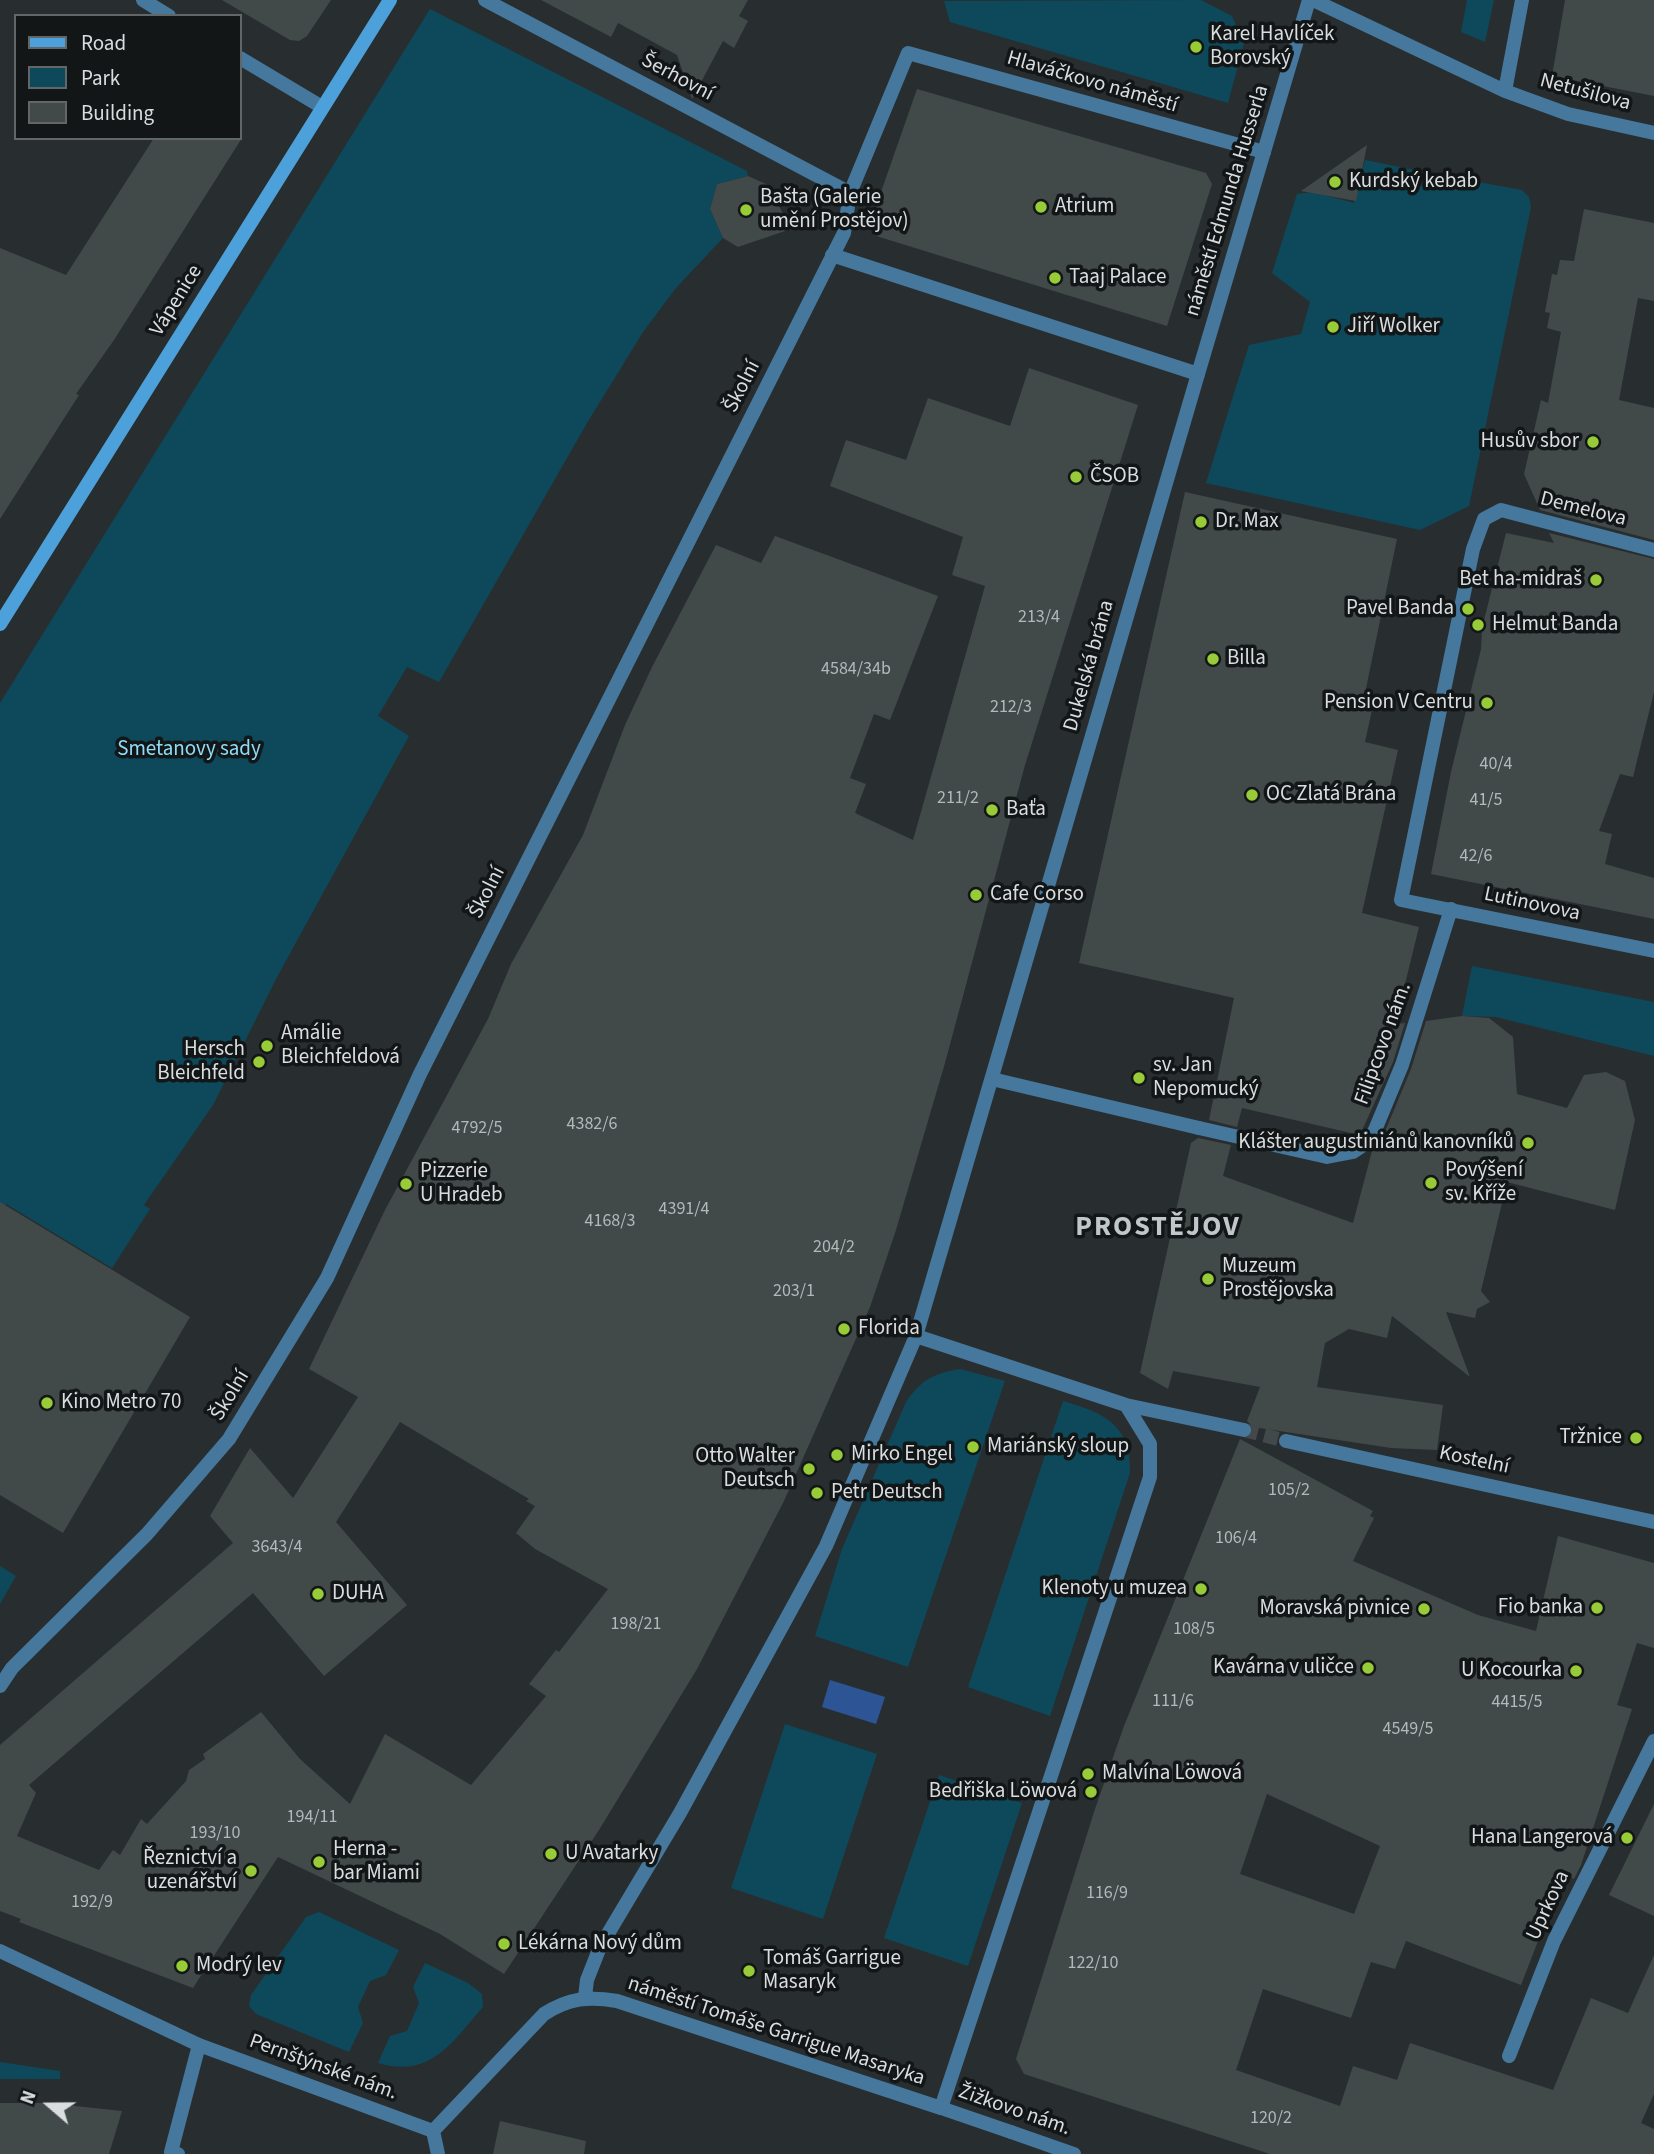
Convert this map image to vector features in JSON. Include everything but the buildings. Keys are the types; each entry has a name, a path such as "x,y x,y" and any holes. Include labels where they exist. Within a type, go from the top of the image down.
{"main road":[{"name":"Vápenice","path":"0,624 390,0"}],"street":[{"path":"143,0 166,14"},
{"name":"Šerhovní","path":"485,0 850,193"},
{"name":"náměstí Edmunda Husserla","path":"1198,374 1311,0 1505,91"},
{"path":"1505,91 1522,0"},
{"name":"Školní","path":"0,1686 12,1668 147,1534 229,1439 327,1278 420,1073 844,233 850,193 908,52"},
{"name":"Hlaváčkovo náměstí","path":"908,52 1264,152"},
{"path":"242,59 322,107"},
{"name":"Netušilova","path":"1505,91 1568,114 1654,132"},
{"path":"832,255 1198,374"},
{"name":"Dukelská brána","path":"992,1079 1198,374"},
{"name":"Demelova","path":"1401,900 1473,549 1483,519 1501,510 1654,550"},
{"name":"Lutinovova","path":"1401,900 1654,951"},
{"name":"Filipcovo nám.","path":"992,1079 1327,1157 1345,1156 1365,1144 1380,1118 1402,1065 1451,909"},
{"path":"438,2154 433,2132 544,2014 559,2004 585,1997 587,1980 600,1947 680,1813 826,1546 916,1336 992,1079"},
{"path":"916,1336 1126,1405 1244,1430"},
{"name":"náměstí Tomáše Garrigue Masaryka","path":"585,1997 617,2001 941,2108 1150,1477 1150,1444 1126,1405"},
{"name":"Kostelní","path":"1286,1441 1654,1522"},
{"name":"Uprkova","path":"1509,2056 1554,1941 1654,1741"},
{"name":"Pernštýnské nám.","path":"0,1951 199,2045 433,2132"},
{"path":"178,2154 171,2152 199,2045"},
{"name":"Žižkovo nám.","path":"941,2108 1074,2154"}],"green space":[{"path":"1201,0 1232,16 1244,43 1228,103 950,22 944,1"},
{"path":"1467,0 1494,0 1485,42 1461,32"},
{"name":"Smetanovy sady","path":"430,9 747,171 748,176 717,184 710,209 723,238 676,288 643,332 587,423 439,682 407,667 378,716 409,736 276,979 213,1105 144,1205 150,1209 112,1268 6,1204 0,1213 0,703"},
{"path":"1365,160 1420,171 1417,184 1424,187 1429,173 1522,190 1529,197 1531,207 1469,506 1420,530 1206,483 1249,345 1301,334 1310,302 1272,273 1297,194 1313,192 1354,203"},
{"path":"1472,966 1654,1002 1654,1056 1496,1017 1462,1016"},
{"path":"960,1369 1005,1381 908,1667 815,1636 842,1549 906,1402 917,1388 929,1379"},
{"path":"1063,1401 1103,1416 1113,1424 1126,1443 1130,1473 1050,1716 968,1687"},
{"path":"0,1566 16,1576 0,1604"},
{"path":"785,1724 877,1754 823,1919 731,1888"},
{"path":"939,1775 1022,1803 968,1966 884,1938"},
{"path":"319,1912 399,1950 386,1975 370,1981 358,2007 363,2023 349,2052 256,2014 249,2006 251,1995 306,1917"},
{"path":"425,1963 468,1983 482,1994 483,2007 450,2044 426,2062 396,2067 378,2063 390,2036 407,2031 419,2003 413,1987"},
{"path":"0,2062 60,2071 60,2079 0,2079"}],"water":[{"path":"830,1680 885,1697 876,1724 822,1707"}],"tunnel":[{"path":"1244,1430 1286,1441"}],"place":[{"name":"Karel Havlíček Borovský","path":"1196,47"},
{"name":"Kurdský kebab","path":"1335,182"},
{"name":"Atrium","path":"1041,207"},
{"name":"Bašta (Galerie umění Prostějov)","path":"746,210"},
{"name":"Taaj Palace","path":"1055,278"},
{"name":"Jiří Wolker","path":"1333,327"},
{"name":"Husův sbor","path":"1593,442"},
{"name":"ČSOB","path":"1076,477"},
{"name":"Dr. Max","path":"1201,522"},
{"name":"Bet ha-midraš","path":"1596,580"},
{"name":"Pavel Banda","path":"1468,609"},
{"name":"Helmut Banda","path":"1478,625"},
{"name":"Billa","path":"1213,659"},
{"name":"Pension V Centru","path":"1487,703"},
{"name":"OC Zlatá Brána","path":"1252,795"},
{"name":"Baťa","path":"992,810"},
{"name":"Cafe Corso","path":"976,895"},
{"name":"Amálie Bleichfeldová","path":"267,1046"},
{"name":"Hersch Bleichfeld","path":"259,1062"},
{"name":"sv. Jan Nepomucký","path":"1139,1078"},
{"name":"Klášter augustiniánů kanovníků","path":"1528,1143"},
{"name":"Povýšení sv. Kříže","path":"1431,1183"},
{"name":"Pizzerie U Hradeb","path":"406,1184"},
{"name":"Muzeum Prostějovska","path":"1208,1279"},
{"name":"Florida","path":"844,1329"},
{"name":"Kino Metro 70","path":"47,1403"},
{"name":"Tržnice","path":"1636,1438"},
{"name":"Mariánský sloup","path":"973,1447"},
{"name":"Mirko Engel","path":"837,1455"},
{"name":"Otto Walter Deutsch","path":"809,1469"},
{"name":"Petr Deutsch","path":"817,1493"},
{"name":"Klenoty u muzea","path":"1201,1589"},
{"name":"DUHA","path":"318,1594"},
{"name":"Fio banka","path":"1597,1608"},
{"name":"Moravská pivnice","path":"1424,1609"},
{"name":"Kavárna v uličce","path":"1368,1668"},
{"name":"U Kocourka","path":"1576,1671"},
{"name":"Malvína Löwová","path":"1088,1774"},
{"name":"Bedřiška Löwová","path":"1091,1792"},
{"name":"Hana Langerová","path":"1627,1838"},
{"name":"U Avatarky","path":"551,1854"},
{"name":"Herna - bar Miami","path":"319,1862"},
{"name":"Řeznictví a uzenářství","path":"251,1871"},
{"name":"Lékárna Nový dům","path":"504,1944"},
{"name":"Modrý lev","path":"182,1966"},
{"name":"Tomáš Garrigue Masaryk","path":"749,1971"}],"district":[{"name":"PROSTĚJOV","path":"1158,1229"}]}
